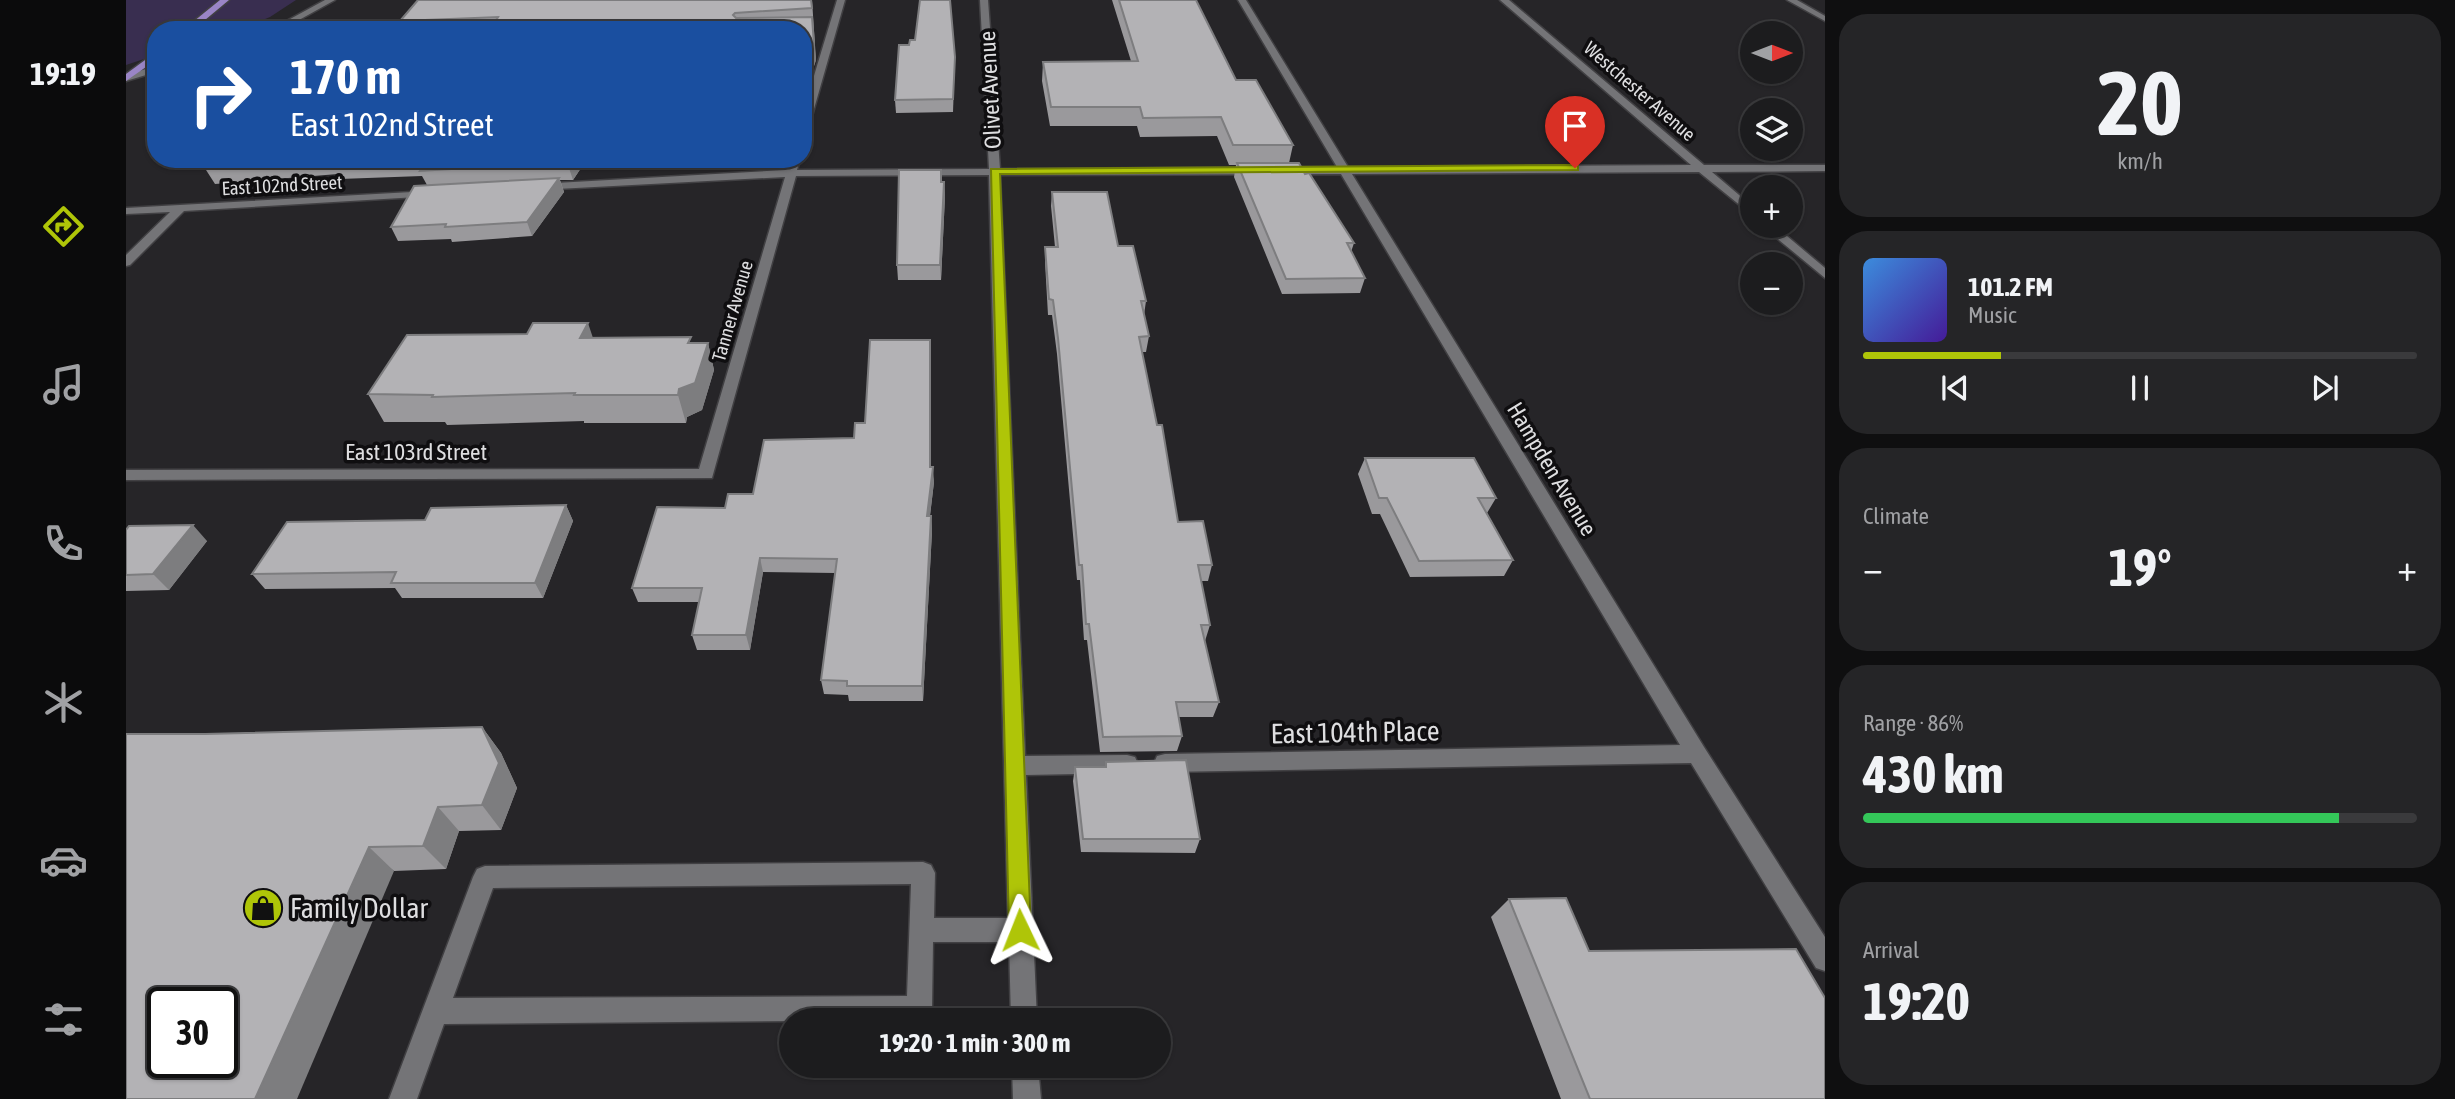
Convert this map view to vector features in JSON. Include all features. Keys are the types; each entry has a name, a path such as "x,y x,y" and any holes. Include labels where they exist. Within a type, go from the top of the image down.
{"main road":[{"path":"198,21 225,0"},
{"path":"126,78 147,62"}],"street":[{"path":"291,21 331,0"},
{"path":"812,100 841,0"},
{"name":"Olivet Avenue","path":"984,0 990,56 995,171 1023,1008"},
{"name":"Hampden Avenue","path":"1242,0 1697,754 1825,959"},
{"name":"Westchester Avenue","path":"1504,0 1740,202"},
{"path":"1791,0 1825,19"},
{"path":"819,27 834,26"},
{"path":"126,78 147,72"},
{"path":"812,166 995,171 1825,168"},
{"path":"526,188 769,168"},
{"name":"Tanner Avenue","path":"706,474 792,168"},
{"name":"East 102nd Street","path":"126,211 443,193"},
{"path":"126,262 181,208"},
{"path":"1782,238 1825,274"},
{"name":"East 103rd Street","path":"126,475 706,474"},
{"name":"East 104th Place","path":"1014,766 1697,754"},
{"path":"403,1099 435,1011 485,877 923,873 919,1009 435,1011"},
{"path":"922,930 1020,930"},
{"path":"1026,1078 1027,1099"}],"shaded area":[{"path":"126,0 296,0 260,21 147,21 147,58 126,65"}],"building":[{"path":"418,0 811,0 812,8 733,15 736,18 812,17 814,45 812,50 812,21 496,21 498,17 400,21"},
{"path":"920,0 950,0 955,57 953,99 895,100 899,45 909,45 910,40 915,40"},
{"path":"1119,0 1196,0 1236,80 1256,80 1293,145 1233,145 1221,117 1143,118 1140,107 1051,107 1043,62 1138,61"},
{"path":"1237,163 1299,163 1305,174 1309,173 1354,243 1347,243 1365,278 1286,279"},
{"path":"422,168 469,168 420,171"},
{"path":"899,170 941,170 941,182 944,182 940,265 897,265"},
{"path":"559,178 527,222 391,227 414,186"},
{"path":"1052,192 1107,192 1118,246 1133,246 1146,301 1141,301 1149,336 1139,337 1157,425 1162,425 1178,522 1203,521 1212,565 1198,565 1210,625 1201,625 1219,702 1176,702 1182,736 1103,737 1089,624 1086,624 1082,565 1079,565 1058,338 1053,300 1049,299 1045,247 1058,247"},
{"path":"533,323 588,323 580,338 691,337 688,343 708,343 695,383 679,389 678,395 574,395 575,393 432,397 433,395 368,394 407,335 527,334"},
{"path":"870,340 930,340 930,467 933,467 927,516 931,516 922,686 847,686 847,681 821,680 837,559 760,558 746,635 692,635 702,588 632,588 657,507 725,508 728,494 753,494 764,440 854,438 855,423 865,423"},
{"path":"1365,458 1474,458 1496,498 1478,498 1513,560 1419,561 1387,498 1379,498"},
{"path":"566,505 535,583 391,583 396,572 252,574 287,522 425,520 431,508"},
{"path":"193,525 153,574 126,575 126,530 129,526"},
{"name":"Family Dollar","path":"482,727 499,763 482,805 438,807 423,846 369,847 255,1099 126,1099 126,734"},
{"path":"1186,760 1200,839 1083,839 1075,767 1106,767 1106,762"},
{"path":"1566,898 1589,951 1796,949 1825,998 1825,1099 1590,1099 1509,899"}],"place":[{"name":"Family Dollar","path":"263,908"}],"route":[{"path":"1020,930 995,171 1575,168"}]}
